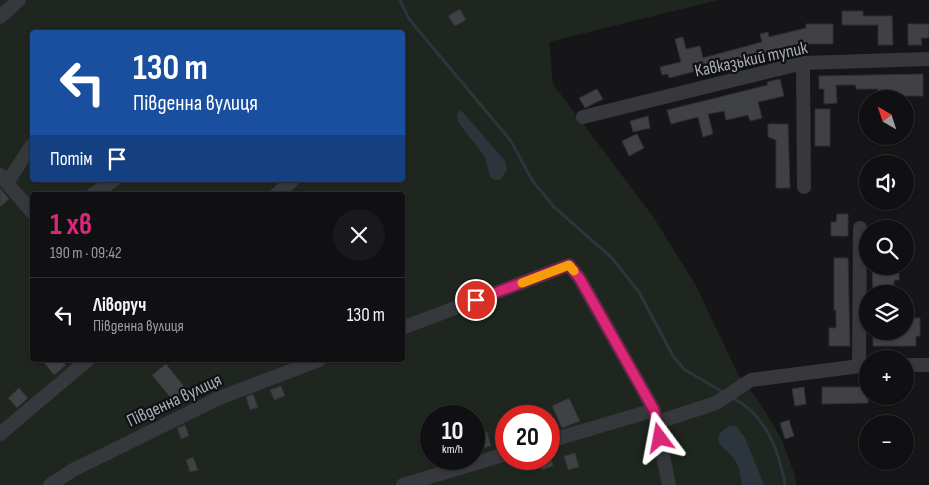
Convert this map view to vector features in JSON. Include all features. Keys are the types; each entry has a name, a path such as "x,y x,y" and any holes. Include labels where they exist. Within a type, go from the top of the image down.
{"street":[{"path":"0,17 19,0"},
{"name":"Кавказький тупик","path":"584,117 803,63 929,59"},
{"path":"803,63 804,187"},
{"path":"30,147 4,179 30,210"},
{"path":"96,192 111,182"},
{"path":"279,192 291,182"},
{"path":"405,327 569,265 580,279 656,416 669,485"},
{"path":"861,275 863,350"},
{"path":"0,434 86,362"},
{"name":"Південна вулиця","path":"50,485 74,470 217,399 314,362"},
{"path":"914,365 929,365"},
{"path":"560,438 716,403 751,380 859,366"},
{"path":"404,485 495,457"}],"shaded area":[{"path":"0,0 718,0 549,42 553,84 654,218 696,286 738,374 762,406 782,440 795,476 796,485 0,485"},
{"path":"461,110 505,161 507,170 500,180 494,180 490,177 485,157 458,122 457,114"},
{"path":"729,426 736,426 745,438 764,485 742,485 736,462 718,441 719,436"}],"building":[{"path":"460,9 466,20 455,26 448,16"},
{"path":"842,11 863,11 863,16 892,16 893,45 878,45 878,25 842,25"},
{"path":"806,24 833,24 833,44 803,44 669,78 668,74 662,75 660,67 681,62 675,39 683,37 686,49 700,46 703,58 762,42 760,34 768,32 769,37 806,28"},
{"path":"908,24 929,24 929,38 921,38 922,45 908,45"},
{"path":"923,74 923,96 914,96 914,90 856,89 856,85 836,85 837,103 824,104 824,89 819,89 819,76"},
{"path":"780,79 784,96 758,102 762,118 750,121 748,115 726,120 724,111 708,114 713,134 703,137 698,117 671,124 667,110 768,85 767,82"},
{"path":"597,89 603,99 585,108 579,98"},
{"path":"815,109 830,109 830,146 815,146"},
{"path":"648,116 650,128 633,132 630,121"},
{"path":"768,124 788,124 790,188 776,188 776,140 768,137"},
{"path":"637,134 644,148 629,156 622,141"},
{"path":"0,188 9,199 0,207"},
{"path":"837,214 848,214 848,236 831,236 831,222 836,222"},
{"path":"834,258 848,258 850,346 829,346 829,328 836,328"},
{"path":"872,275 899,275 899,280 894,280 894,285 873,285"},
{"path":"914,318 920,318 920,336 916,336 916,346 873,346 873,340 914,340"},
{"path":"44,362 63,362 66,365 54,375"},
{"path":"166,364 191,395 177,406 152,375"},
{"path":"281,386 285,396 274,400 270,390"},
{"path":"804,387 806,404 795,406 792,389"},
{"path":"822,387 859,387 859,403 822,404"},
{"path":"19,388 28,398 17,408 8,398"},
{"path":"253,394 258,407 250,410 246,397"},
{"path":"569,398 580,421 562,428 560,424 560,405 554,405"},
{"path":"789,420 794,436 785,439 780,423"},
{"path":"185,425 189,436 181,439 177,428"},
{"path":"487,432 491,446 485,448 485,433"},
{"path":"575,453 579,467 568,470 564,456"},
{"path":"193,457 198,470 190,472 186,460"}],"waterway":[{"path":"400,0 409,19 511,141 532,180 553,206 612,258 639,292 673,356 685,370 723,392"},
{"path":"733,398 754,414 769,435 779,459 785,485"}],"slow traffic":[{"path":"522,283 569,265 574,271"}],"route":[{"path":"476,300 569,265 580,279 654,410 660,438"}]}
